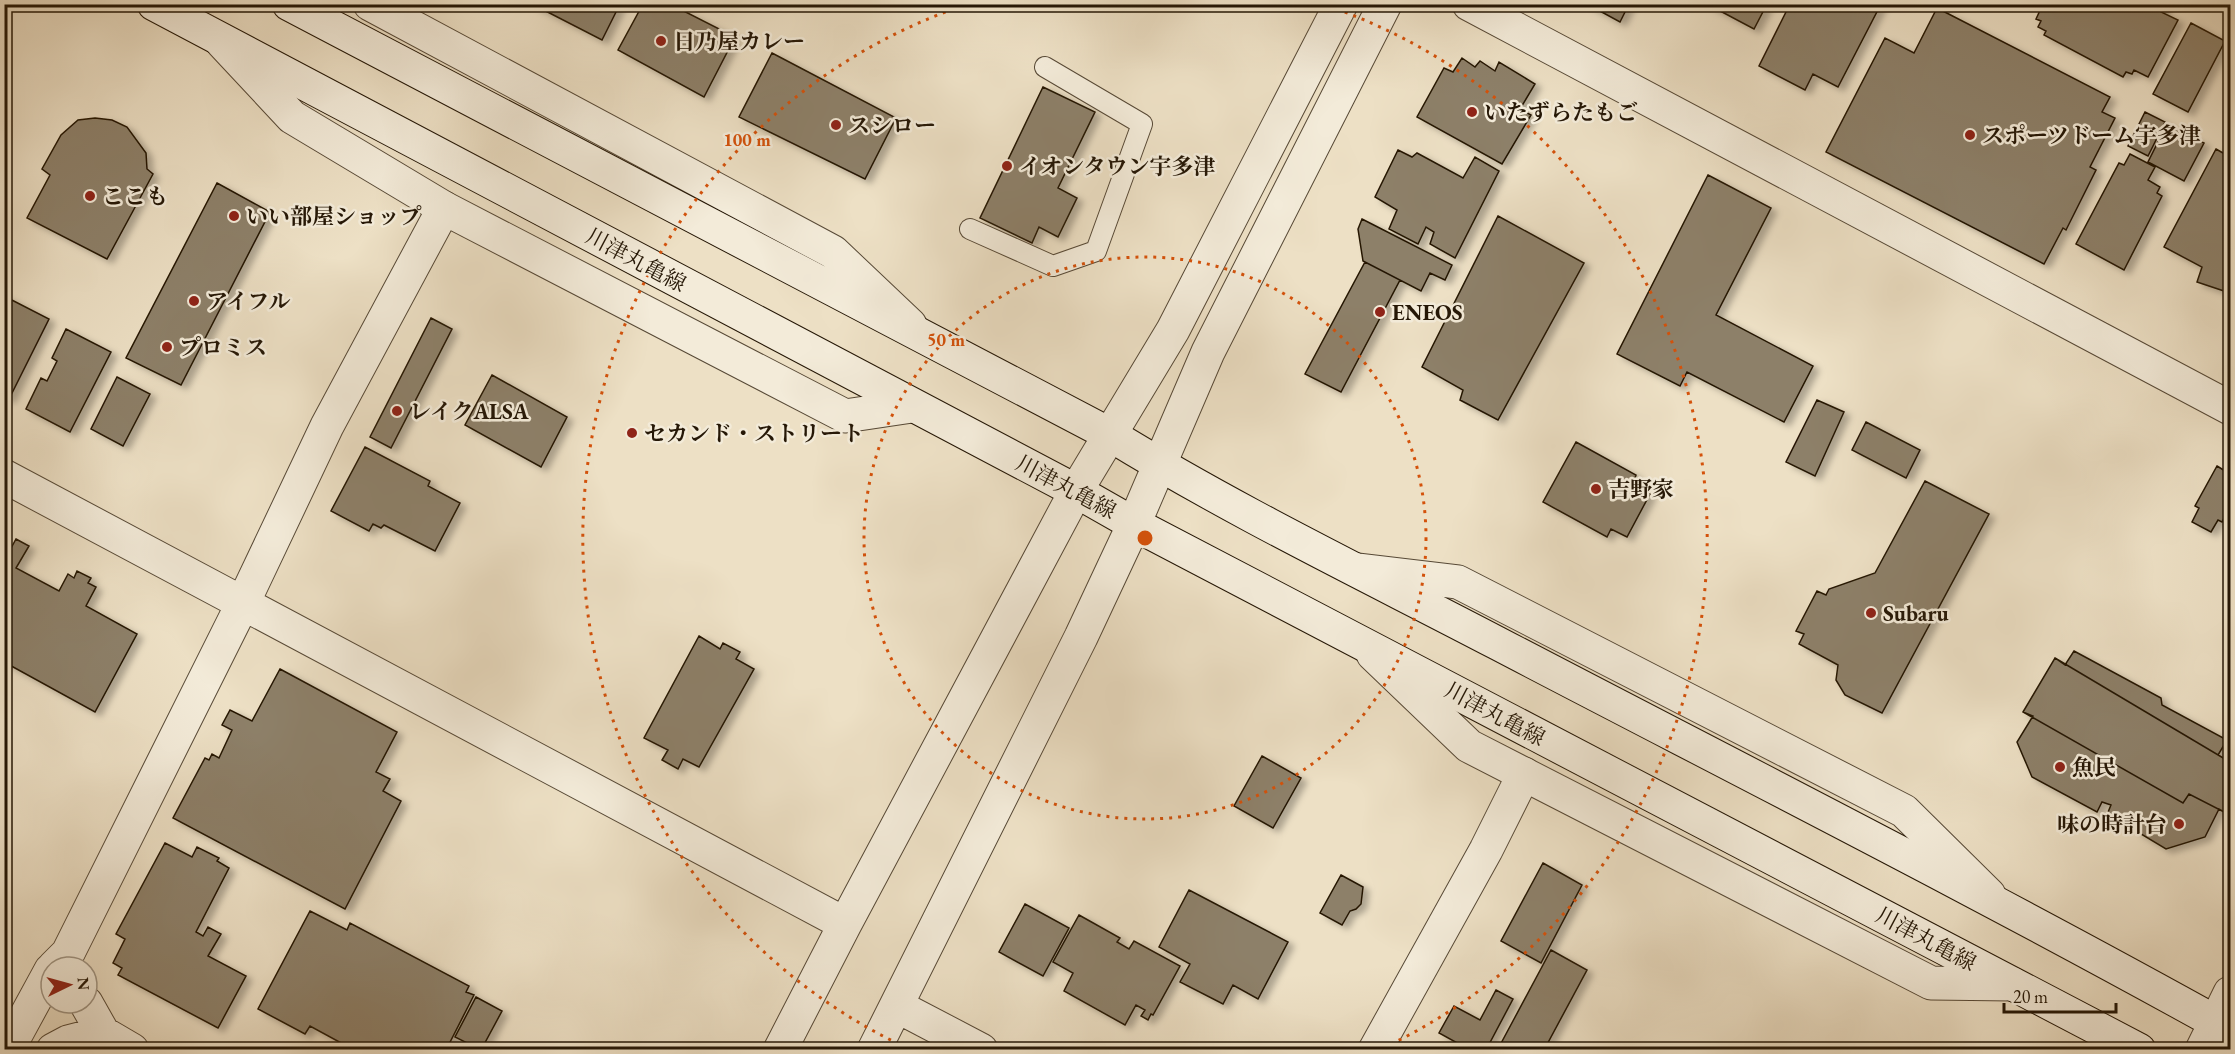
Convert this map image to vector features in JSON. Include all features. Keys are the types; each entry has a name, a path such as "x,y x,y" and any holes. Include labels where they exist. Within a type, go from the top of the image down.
{"street":[{"name":"川津丸亀線","path":"154,4 1365,646 2139,1050"},
{"path":"290,4 1109,434 1160,465 1356,569 2095,954 2216,1034 2230,993"},
{"path":"370,4 833,252 920,334"},
{"path":"780,1050 844,924 1076,492 1173,330 1341,4"},
{"path":"874,1050 1076,647 1134,524 1208,352 1385,4"},
{"path":"1469,4 2230,408"},
{"path":"218,38 291,117 444,208 845,416 912,406"},
{"path":"66,955 243,603 327,426 444,208"},
{"path":"4,476 844,924"},
{"path":"1365,646 1469,746 1931,983 2012,984"},
{"path":"1375,1050 1486,850 1524,774"},
{"path":"13,1050 14,1038 39,999"},
{"path":"897,1006 981,1050"},
{"path":"93,1015 103,1033 132,1050"},
{"path":"53,1050 68,1042 103,1033"}],"lane":[{"path":"970,229 1053,266 1096,251 1142,124 1045,67"}],"building":[{"path":"532,4 620,4 602,40"},
{"path":"643,4 670,4 735,37 704,97 618,50"},
{"path":"1587,4 1629,4 1620,22"},
{"path":"1707,4 1767,4 1754,29"},
{"path":"1790,4 1881,4 1838,87 1813,74 1805,90 1759,66"},
{"path":"2043,4 2165,4 2161,12 2178,20 2148,77 2134,70 2132,74 2126,72 2123,77 2044,35 2046,31 2038,27 2041,21 2036,19"},
{"name":"スポーツドーム宇多津","path":"1937,8 2110,97 2102,112 2115,118 2090,167 2096,170 2066,230 2063,228 2044,264 1826,152 1885,38 1914,53"},
{"path":"2191,23 2225,41 2188,112 2153,94"},
{"path":"772,53 896,118 865,179 739,117"},
{"name":"いたずらたもご","path":"1462,58 1475,67 1480,61 1495,71 1499,62 1535,84 1520,109 1531,115 1502,164 1417,117 1444,68 1453,72"},
{"path":"1043,87 1095,112 1058,188 1077,198 1058,237 1039,227 1032,243 980,218"},
{"path":"2145,112 2165,122 2148,156 2128,146"},
{"name":"ここも","path":"95,118 112,120 127,127 146,153 147,169 153,174 107,259 27,218 50,175 42,169 61,135 78,120"},
{"path":"2167,124 2204,143 2184,181 2148,162"},
{"path":"2216,149 2230,157 2230,283 2227,292 2197,282 2202,267 2164,247"},
{"path":"1398,150 1412,157 1417,153 1463,178 1475,157 1499,171 1455,258 1430,244 1434,232 1426,227 1418,244 1389,229 1397,210 1375,197"},
{"path":"2130,154 2155,167 2148,180 2160,187 2157,193 2162,196 2124,270 2076,244 2119,163 2124,165"},
{"path":"1708,175 1771,208 1716,315 1813,366 1784,422 1687,372 1680,386 1617,354"},
{"path":"217,183 270,212 181,385 126,358"},
{"path":"1498,216 1584,263 1498,420 1460,400 1463,390 1422,367"},
{"path":"1362,219 1452,265 1445,280 1430,273 1421,291 1363,261 1358,229"},
{"path":"1365,262 1400,280 1341,392 1305,374"},
{"path":"4,296 49,319 9,399 4,397"},
{"path":"431,318 452,329 391,448 370,437"},
{"path":"66,329 111,352 70,432 26,409 41,378 47,381 57,361 52,358"},
{"path":"492,375 567,417 541,467 465,425"},
{"path":"117,377 150,394 123,446 91,429"},
{"path":"1817,400 1844,412 1815,476 1786,462"},
{"path":"1866,422 1920,450 1906,478 1852,450"},
{"name":"吉野家","path":"1576,442 1636,475 1633,484 1650,494 1627,537 1611,529 1607,537 1543,502"},
{"path":"365,447 430,481 428,486 460,503 435,551 384,525 381,528 373,524 369,531 331,511"},
{"path":"2217,466 2230,474 2230,506 2222,522 2218,520 2211,532 2192,522 2199,508 2195,506"},
{"name":"Subaru","path":"1925,481 1989,514 1882,713 1845,695 1836,680 1838,665 1799,644 1804,634 1796,631 1817,591 1826,595 1829,589 1875,573"},
{"path":"16,539 29,546 16,568 59,591 68,574 74,578 77,571 91,578 88,583 96,587 86,606 137,634 95,712 4,662 4,561"},
{"path":"699,636 720,649 723,643 740,652 736,659 754,669 699,767 683,759 678,769 662,760 668,750 644,738"},
{"path":"2074,651 2161,698 2162,705 2227,740 2218,755 2230,762 2230,800 2224,812 2219,809 2205,837 2166,849 2136,831 2140,820 2127,814 2120,824 2106,817 2111,805 2102,802 2097,812 2032,777 2017,742 2033,716 2023,712 2055,658 2065,665"},
{"path":"2055,658 2230,762 2230,800 2224,812 2189,794 2183,803 2023,712"},
{"path":"280,669 397,732 376,772 390,779 383,791 401,801 345,909 173,818 205,758 209,760 212,754 219,758 232,730 222,725 230,710 252,721"},
{"path":"1262,756 1301,778 1273,828 1234,806"},
{"path":"165,843 192,857 197,847 219,858 217,861 229,868 196,932 203,936 208,927 221,934 208,956 246,976 218,1028 118,975 122,968 113,963 125,939 116,934"},
{"path":"1543,863 1582,885 1541,963 1501,941"},
{"path":"1341,875 1363,887 1361,904 1350,911 1342,925 1320,913"},
{"path":"1189,890 1288,942 1258,999 1233,985 1223,1004 1180,982 1190,964 1159,947"},
{"path":"1025,904 1069,928 1043,976 999,952"},
{"path":"310,911 347,930 350,923 469,986 466,992 474,995 446,1050 354,1050 310,1026 305,1034 258,1009"},
{"path":"1079,915 1120,938 1117,942 1129,949 1134,941 1180,966 1148,1020 1141,1016 1145,1010 1136,1005 1125,1025 1064,991 1073,973 1053,962"},
{"path":"1551,950 1587,970 1544,1050 1503,1050 1499,1047"},
{"path":"1496,990 1513,999 1486,1050 1470,1050 1439,1033 1454,1006 1480,1020"},
{"path":"476,997 502,1011 481,1050 455,1037"}],"place":[{"name":"日乃屋カレー","path":"661,41"},
{"name":"いたずらたもご","path":"1472,112"},
{"name":"スシロー","path":"836,125"},
{"name":"スポーツドーム宇多津","path":"1970,135"},
{"name":"イオンタウン宇多津","path":"1007,166"},
{"name":"ここも","path":"90,196"},
{"name":"いい部屋ショップ","path":"234,216"},
{"name":"アイフル","path":"194,301"},
{"name":"ENEOS","path":"1380,312"},
{"name":"プロミス","path":"167,347"},
{"name":"レイクALSA","path":"397,411"},
{"name":"セカンド・ストリート","path":"632,433"},
{"name":"吉野家","path":"1596,489"},
{"name":"Subaru","path":"1871,613"},
{"name":"魚民","path":"2060,767"},
{"name":"味の時計台","path":"2179,824"}]}
